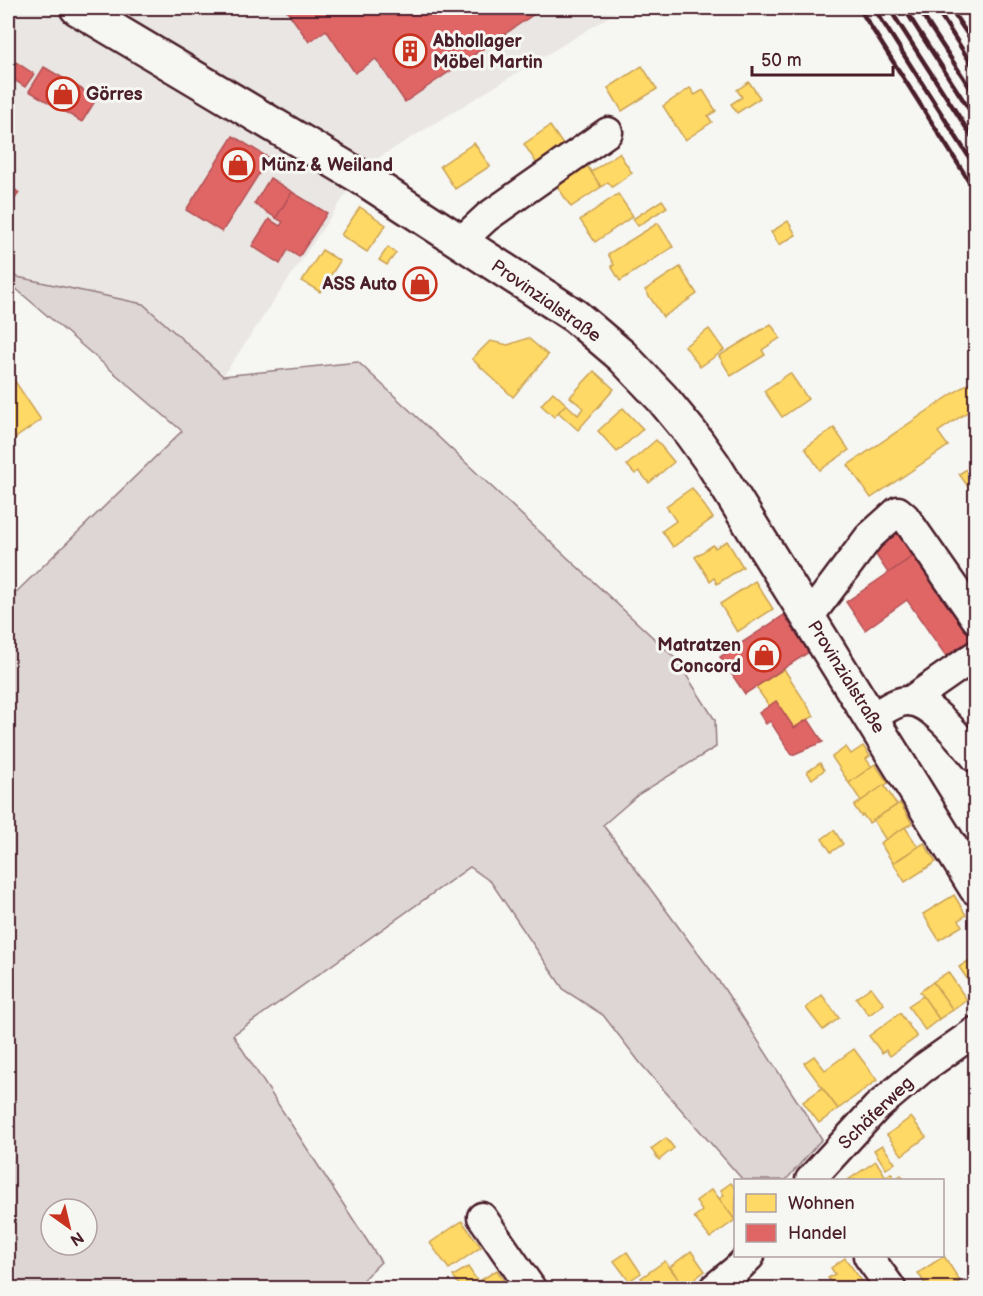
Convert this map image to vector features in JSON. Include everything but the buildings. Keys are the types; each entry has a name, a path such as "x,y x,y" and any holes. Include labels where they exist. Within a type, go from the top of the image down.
{"main road":[{"name":"Provinzialstraße","path":"77,8 361,177 575,316 622,356 663,398 713,464 975,888"}],"street":[{"path":"460,242 487,217 608,132"},
{"path":"809,617 869,537 898,511 905,517 975,619"},
{"path":"871,718 896,704 910,701 975,655"},
{"path":"910,701 926,707 937,715 975,758"},
{"name":"Schäferweg","path":"813,1179 877,1107 922,1069 975,1031"},
{"path":"482,1217 531,1288"},
{"path":"714,1288 749,1257"},
{"path":"869,1257 891,1288"}],"shaded area":[{"path":"8,8 623,8 365,166 223,376 143,304 8,275"},
{"path":"8,275 143,304 223,376 358,362 676,659 715,720 716,747 639,794 603,825 723,987 822,1139 787,1179 742,1179 641,1064 603,1015 564,990 491,882 470,867 233,1035 381,1262 354,1288 8,1288 8,600 182,431 8,282"}],"railway":[{"path":"859,8 976,192"},
{"path":"874,8 976,168"},
{"path":"889,8 976,143"},
{"path":"904,8 976,120"},
{"path":"918,8 976,97"},
{"path":"936,8 976,71"},
{"path":"950,8 976,47"}],"place":[{"name":"Abhollager Möbel Martin","path":"410,51"},
{"name":"Görres","path":"63,94"},
{"name":"Münz & Weiland","path":"238,165"},
{"name":"ASS Auto","path":"420,284"},
{"name":"Matratzen Concord","path":"764,655"}]}
